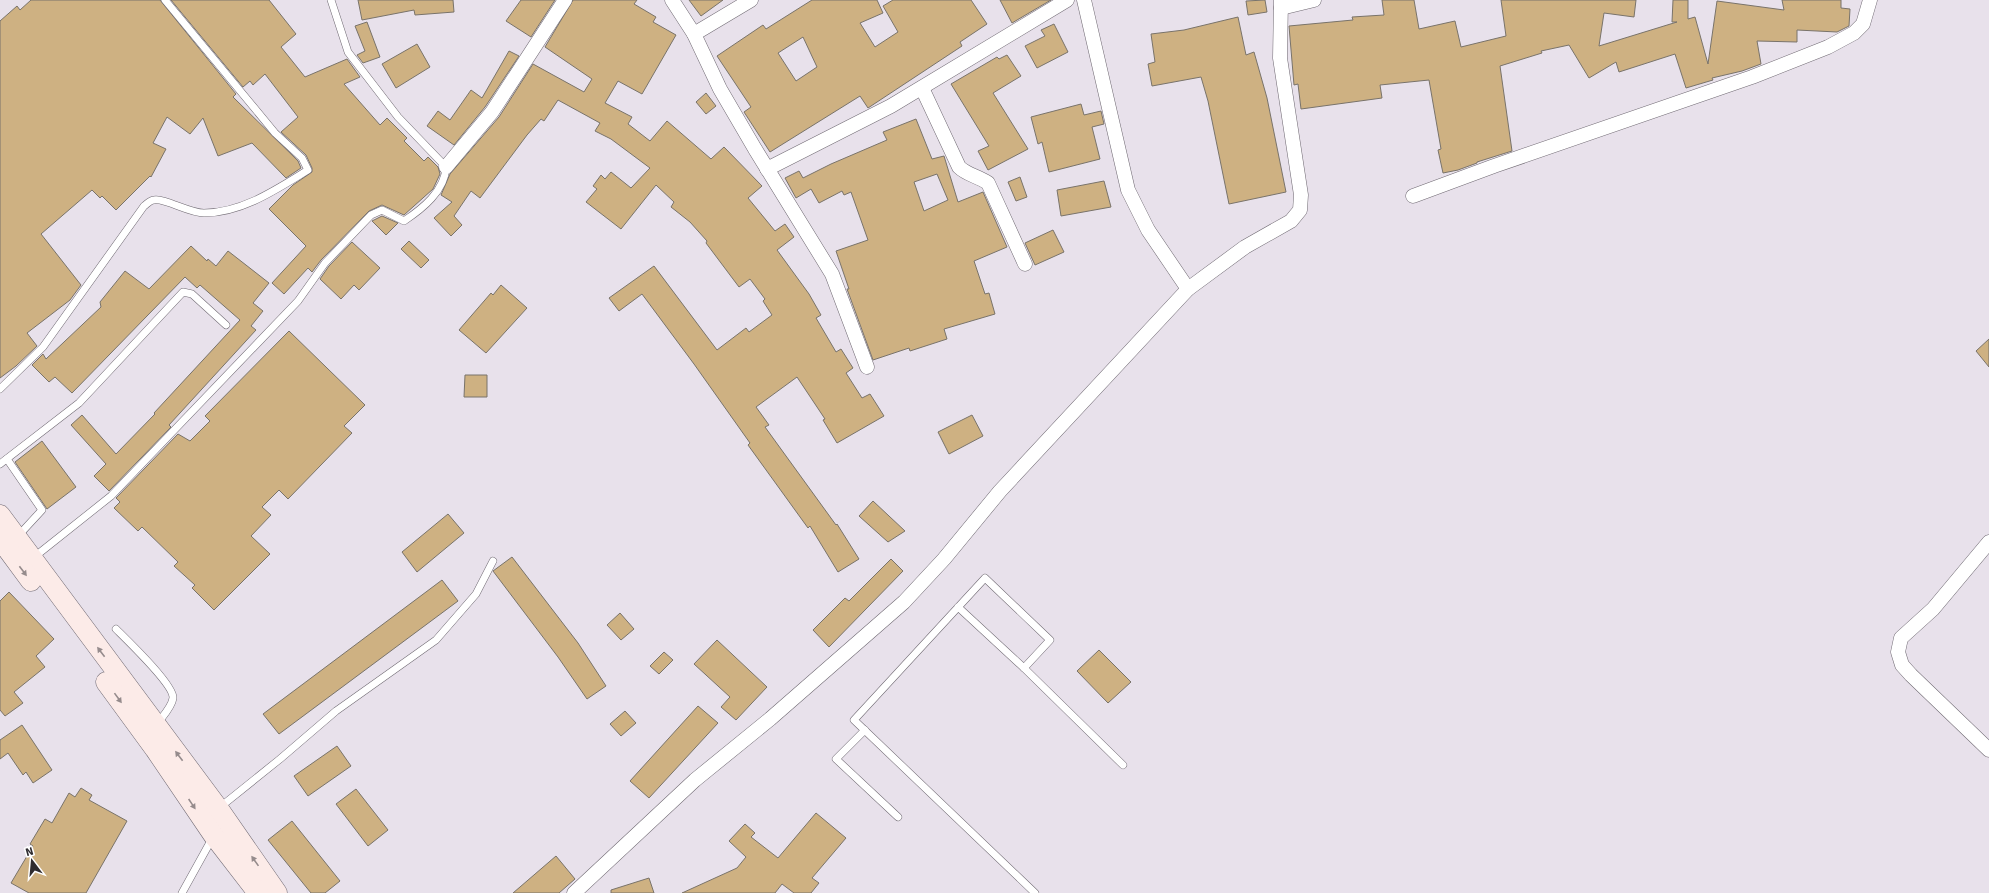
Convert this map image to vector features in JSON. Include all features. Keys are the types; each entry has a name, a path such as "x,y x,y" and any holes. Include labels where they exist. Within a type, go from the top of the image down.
{"main road":[{"path":"0,515 8,539 156,749 214,836 258,893"},
{"path":"8,539 32,559 218,808 277,893"}],"street":[{"path":"446,167 492,112 565,0"},
{"path":"672,0 694,34 720,89 767,169 832,274 867,367"},
{"path":"694,34 751,0"},
{"path":"767,169 891,106 1067,0"},
{"path":"1084,0 1128,190 1148,230 1188,290"},
{"path":"574,893 695,780 770,719 904,602 944,559 1000,491 1188,290 1245,247 1291,221 1300,210 1301,195 1280,58 1281,4 1314,0"},
{"path":"1413,196 1494,166 1745,79 1828,47 1854,33 1863,24 1870,0"},
{"path":"922,88 959,167 965,173 979,177 988,183 1025,264"},
{"path":"1989,542 1933,609 1901,638 1898,652 1902,665 1910,675 1989,750"}],"lane":[{"path":"0,389 43,347 144,206 151,200 156,199 187,210 204,213 229,209 264,196 308,170 302,158 275,133 165,0"},
{"path":"32,559 111,496 298,301 325,262 371,214 382,210 404,221 430,201 440,186 446,167 398,117 348,52 331,0"},
{"path":"0,464 79,403 183,292 192,294 226,325"},
{"path":"8,458 41,505 42,510 8,539"},
{"path":"218,808 280,759 336,711 436,640 476,594 493,561"},
{"path":"1024,668 1050,640 985,578 854,720 1035,893"},
{"path":"958,607 1024,668 1123,765"},
{"path":"116,629 168,684 173,696 171,705 156,726"},
{"path":"865,730 836,759 898,817"},
{"path":"182,893 214,836"}],"building":[{"path":"31,0 160,0 236,94 233,97 298,161 301,168 286,178 252,143 218,156 203,118 190,134 167,117 153,143 166,149 151,177 150,176 116,210 102,196 100,198 92,190 41,234 81,285 70,300 27,333 37,346 16,366 0,378 0,21 17,6 20,10"},
{"path":"171,0 269,0 296,34 281,47 305,77 347,59 360,77 344,84 380,125 387,118 407,138 404,141 424,161 428,157 438,167 440,174 433,189 404,215 382,205 369,211 321,260 312,272 308,268 284,294 272,283 306,246 269,209 293,185 312,172 312,168 306,155 281,132 298,117 265,74 253,85 250,81 243,87"},
{"path":"358,0 453,0 454,12 415,15 414,10 362,20"},
{"path":"521,0 555,0 531,37 506,21"},
{"path":"573,0 637,0 634,4 656,17 653,22 676,35 642,94 618,81 605,103 632,117 628,124 650,141 667,121 711,159 724,147 762,186 748,198 775,231 785,224 794,237 777,250 809,294 821,315 816,318 836,352 841,349 853,368 846,373 862,398 870,394 884,416 837,443 823,420 825,419 797,377 756,407 769,425 765,427 836,525 837,524 859,559 838,572 810,526 808,528 748,445 750,443 694,364 642,294 619,311 609,298 654,266 717,350 746,328 749,332 772,315 763,301 765,299 750,279 739,287 706,243 707,241 690,222 671,207 674,202 656,185 621,229 586,202 597,189 593,186 601,175 605,179 611,172 631,188 650,168 611,139 595,131 600,123 558,100 544,121 541,119 527,135 480,198 471,191 454,216 462,225 451,236 434,218 452,202 441,195 450,174 499,117 533,64 584,92 592,79 545,47"},
{"path":"689,0 723,0 701,16"},
{"path":"812,0 877,0 883,13 860,23 875,47 898,32 883,6 893,0 971,0 987,24 960,42 962,46 868,108 860,96 770,152 744,112 751,107 717,56 763,25 766,29","holes":["803,37 817,67 796,81 778,53"]},
{"path":"1000,0 1051,0 1012,23"},
{"path":"1265,0 1267,12 1248,15 1246,1"},
{"path":"1382,0 1414,0 1419,29 1455,21 1461,47 1506,36 1501,0 1636,0 1634,17 1604,13 1599,46 1677,22 1672,22 1673,0 1688,0 1688,19 1695,17 1708,64 1717,1 1784,10 1782,0 1841,0 1841,8 1850,9 1849,26 1837,32 1797,30 1797,42 1757,41 1761,64 1742,71 1712,78 1713,80 1686,88 1675,54 1619,72 1616,62 1589,78 1569,45 1541,51 1542,53 1500,66 1512,151 1477,162 1458,170 1443,173 1438,150 1441,149 1429,80 1380,85 1382,98 1301,109 1298,84 1294,85 1289,26 1353,20 1352,17 1384,15"},
{"path":"1238,17 1246,55 1254,52 1267,98 1286,192 1229,204 1208,101 1201,77 1152,86 1148,64 1155,62 1151,34 1184,30"},
{"path":"367,22 380,57 363,63 357,55 365,51 355,26"},
{"path":"1054,24 1068,52 1037,68 1025,46 1045,36 1041,30"},
{"path":"417,44 430,67 396,88 382,64"},
{"path":"509,51 519,56 485,107 454,145 427,126 438,111 450,120 471,90 482,98"},
{"path":"1007,55 1021,76 993,93 1028,149 988,170 978,151 989,146 951,84 997,57 999,59"},
{"path":"706,93 716,106 706,114 696,102"},
{"path":"1081,104 1084,115 1101,111 1104,124 1092,127 1100,159 1049,172 1042,142 1038,144 1031,117"},
{"path":"916,119 932,159 944,156 958,202 983,192 1007,247 974,261 985,294 989,293 995,314 944,329 947,339 910,351 909,348 873,360 847,289 849,289 836,251 868,240 851,192 844,195 842,191 819,203 811,189 796,198 785,178 799,171 803,178 831,164 887,140 883,132","holes":["937,174 948,200 924,211 914,182"]},
{"path":"1020,177 1027,197 1016,201 1008,182"},
{"path":"1104,181 1111,207 1061,216 1057,190"},
{"path":"382,216 398,223 386,235 372,221"},
{"path":"1053,230 1064,252 1035,265 1025,243"},
{"path":"409,241 429,260 421,268 401,249"},
{"path":"352,242 380,268 359,290 354,285 341,299 320,279 329,266"},
{"path":"191,246 207,261 208,259 216,266 228,251 269,283 253,303 263,311 251,326 256,330 169,425 171,427 109,491 94,476 106,464 71,425 82,415 116,454 155,414 154,413 240,320 200,285 197,288 185,277 72,393 55,377 49,382 32,365 43,354 46,359 101,307 100,302 125,271 149,289"},
{"path":"501,285 527,308 486,353 459,330 491,293 493,295"},
{"path":"289,331 365,405 344,426 352,433 288,499 279,490 262,507 271,515 251,536 270,554 214,610 192,588 195,585 174,566 178,562 142,527 138,531 114,508 120,502 116,498 178,434 190,441 210,421 205,416"},
{"path":"1989,339 1989,367 1976,351"},
{"path":"465,375 487,375 487,397 464,397"},
{"path":"972,415 983,436 949,454 938,432"},
{"path":"42,441 76,487 47,509 15,462"},
{"path":"873,501 905,531 888,542 859,516"},
{"path":"448,514 464,533 417,572 402,552"},
{"path":"512,557 578,643 606,686 587,699 558,657 493,571"},
{"path":"891,559 903,571 829,647 813,630 845,598 849,601"},
{"path":"442,580 458,601 279,734 263,714"},
{"path":"9,592 54,639 36,656 45,667 14,692 23,703 5,716 0,710 0,601"},
{"path":"620,613 634,629 621,640 607,625"},
{"path":"717,640 767,687 736,720 721,707 730,697 694,664"},
{"path":"1099,650 1131,682 1108,703 1077,671"},
{"path":"664,652 673,660 659,674 650,666"},
{"path":"698,706 718,723 649,798 630,781"},
{"path":"625,711 636,723 621,736 610,724"},
{"path":"22,725 52,770 33,783 26,772 23,775 8,753 0,759 0,740"},
{"path":"337,746 351,766 308,796 294,776"},
{"path":"81,788 92,795 89,800 127,821 86,893 29,893 11,883 33,846 30,844 45,819 52,823 69,793 75,797"},
{"path":"356,789 388,830 368,846 336,804"},
{"path":"816,813 846,838 812,878 819,883 811,893 794,893 782,884 775,893 682,893 737,868 746,857 729,841 745,824 755,833 751,837 778,858"},
{"path":"292,821 340,881 325,893 311,893 268,840"},
{"path":"556,856 575,879 559,893 513,893"},
{"path":"649,878 654,893 611,893 611,890"}]}
